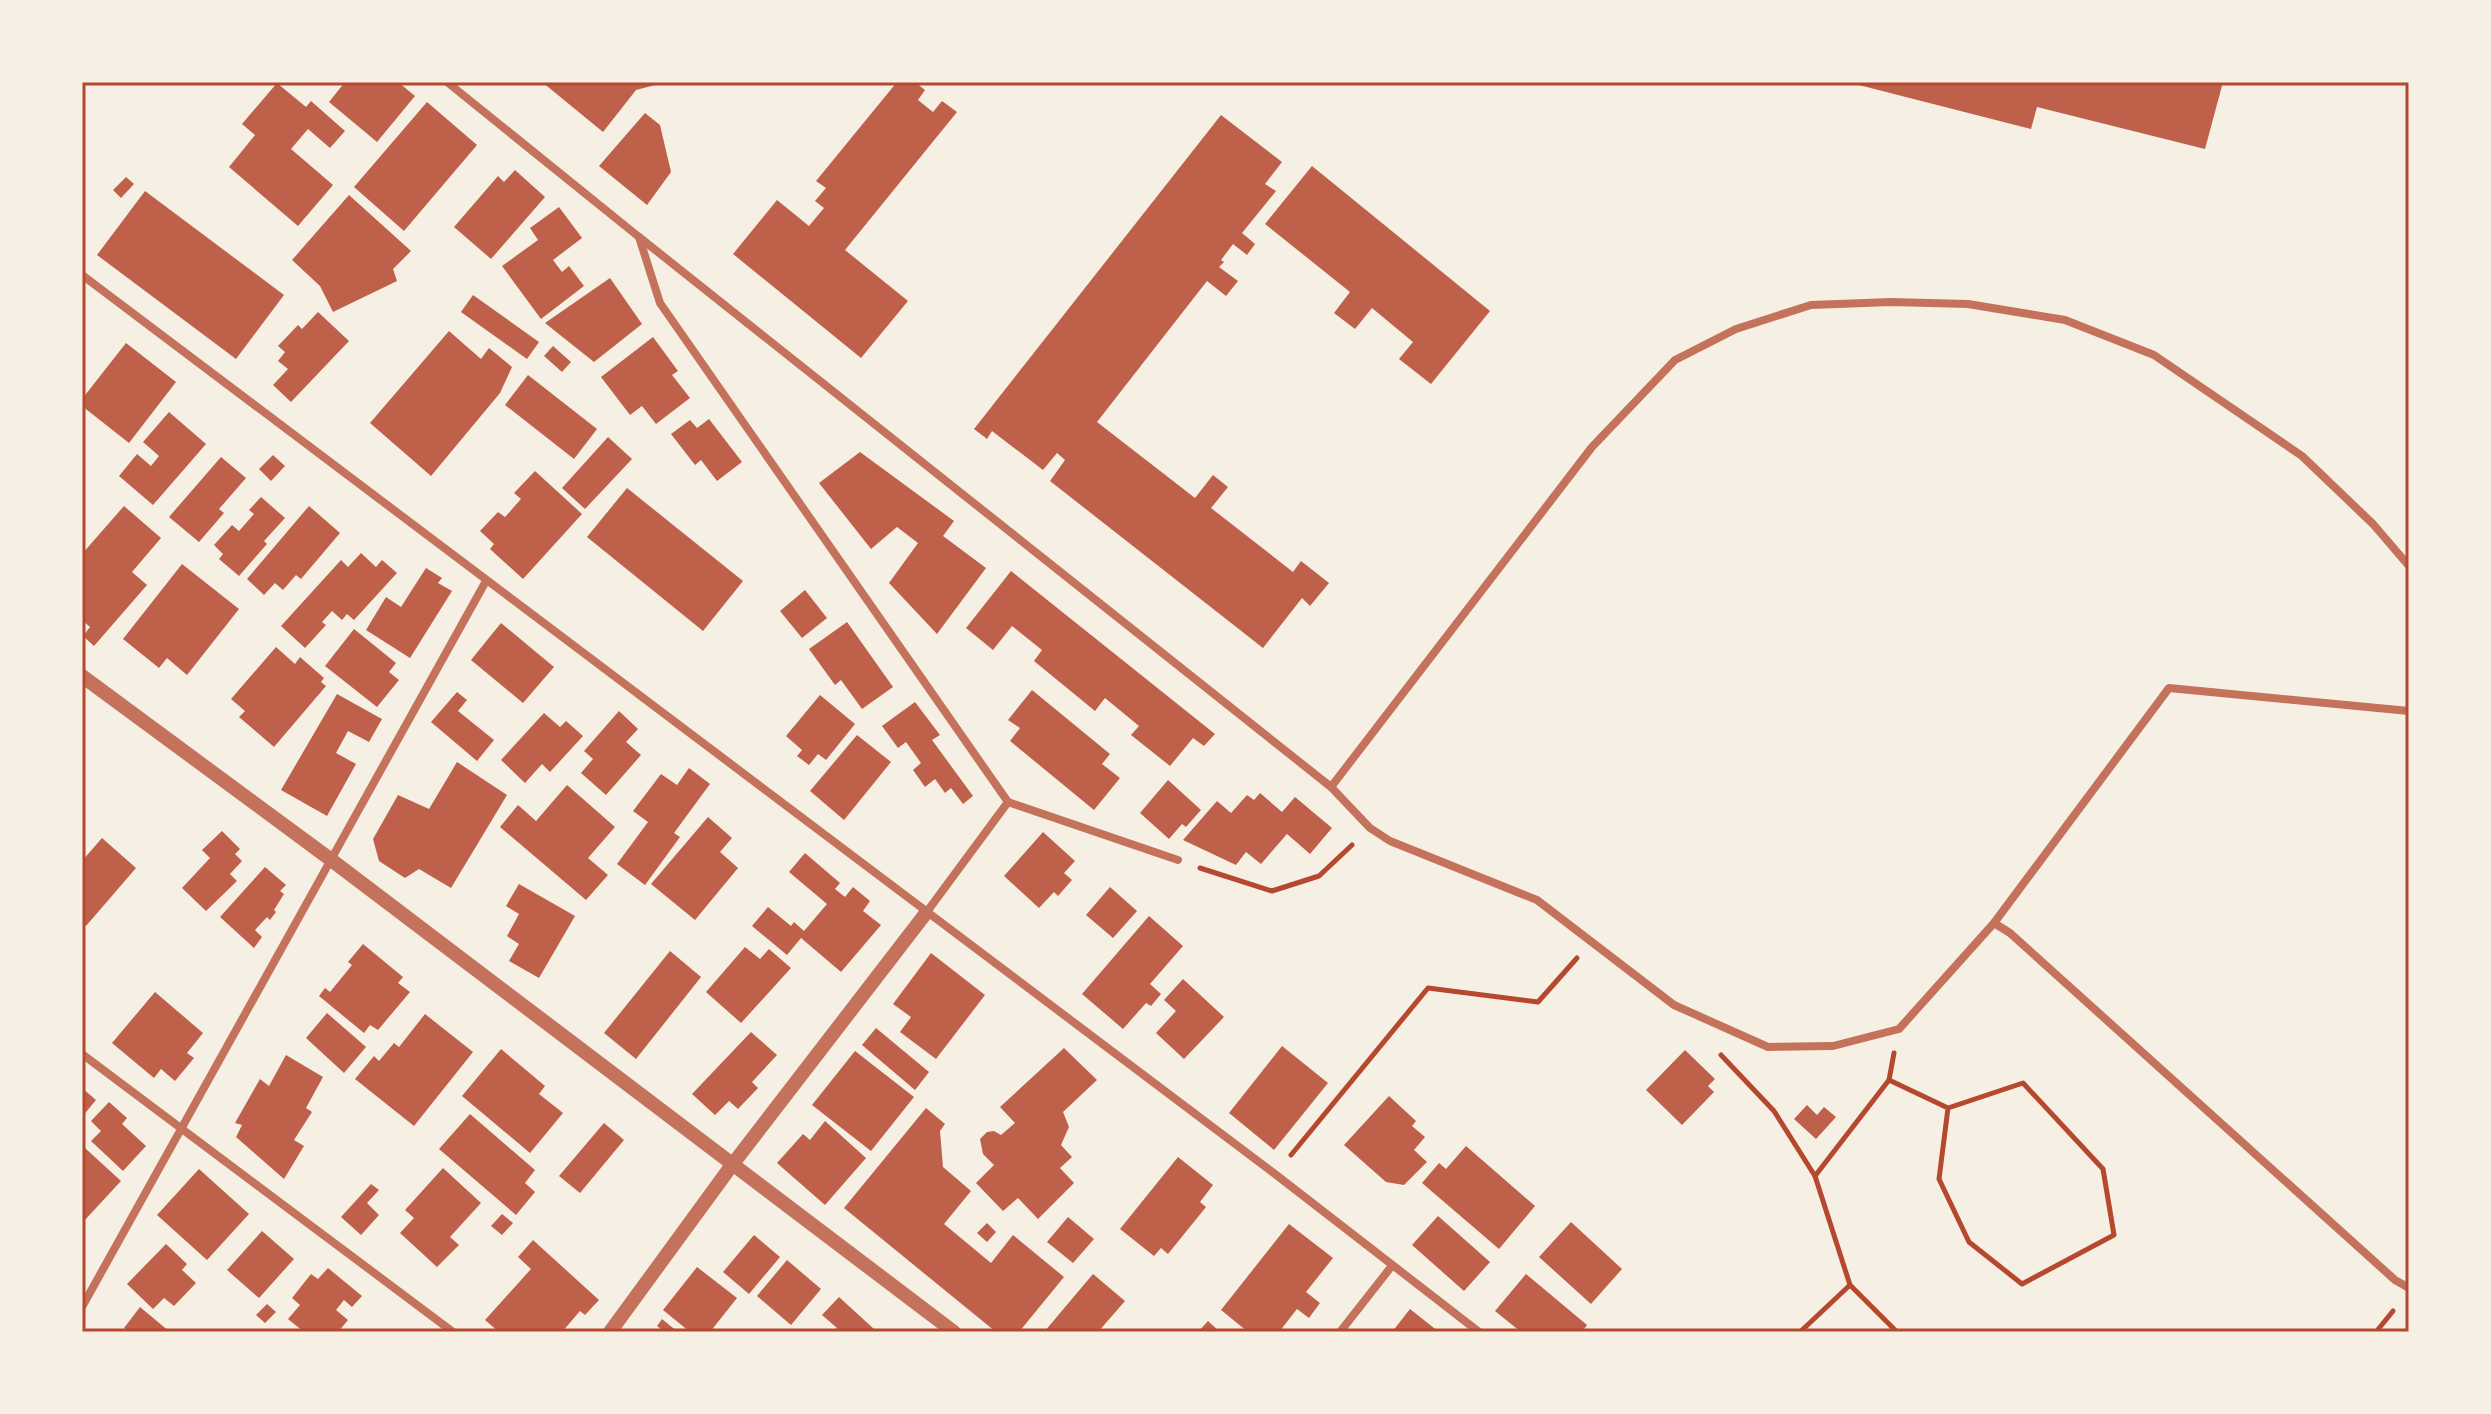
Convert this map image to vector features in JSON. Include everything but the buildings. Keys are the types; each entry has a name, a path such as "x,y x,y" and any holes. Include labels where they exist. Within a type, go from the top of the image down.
{"street":[{"path":"447,82 1331,787 1370,828 1390,841 1537,900 1674,1005 1768,1047 1833,1046 1899,1029 1994,923 2169,688 2409,711"},
{"path":"639,237 660,303 1008,802 1178,860"},
{"path":"82,275 1275,1174 1391,1267 1479,1332"},
{"path":"1331,787 1592,447 1675,360 1736,329 1811,305 1891,302 1968,304 2065,320 2154,355 2302,456 2373,524 2409,566"},
{"path":"82,1307 486,581"},
{"path":"82,676 330,859 954,1332"},
{"path":"610,1332 732,1165 1008,802"},
{"path":"1994,923 2010,933 2395,1280 2409,1288"},
{"path":"82,1054 453,1332"},
{"path":"1340,1332 1391,1267"}],"path":[{"path":"1178,860 1272,891 1319,876 1370,828"},
{"path":"1275,1174 1428,988 1538,1002 1590,943"},
{"path":"1815,1176 1889,1080 1899,1029"},
{"path":"1714,1048 1774,1111 1815,1176 1850,1285 1897,1332"},
{"path":"1889,1080 1948,1108 2023,1083 2103,1169 2114,1235 2022,1284 1969,1242 1939,1179 1948,1108"},
{"path":"1800,1332 1850,1285"},
{"path":"2376,1332 2393,1311"}]}
